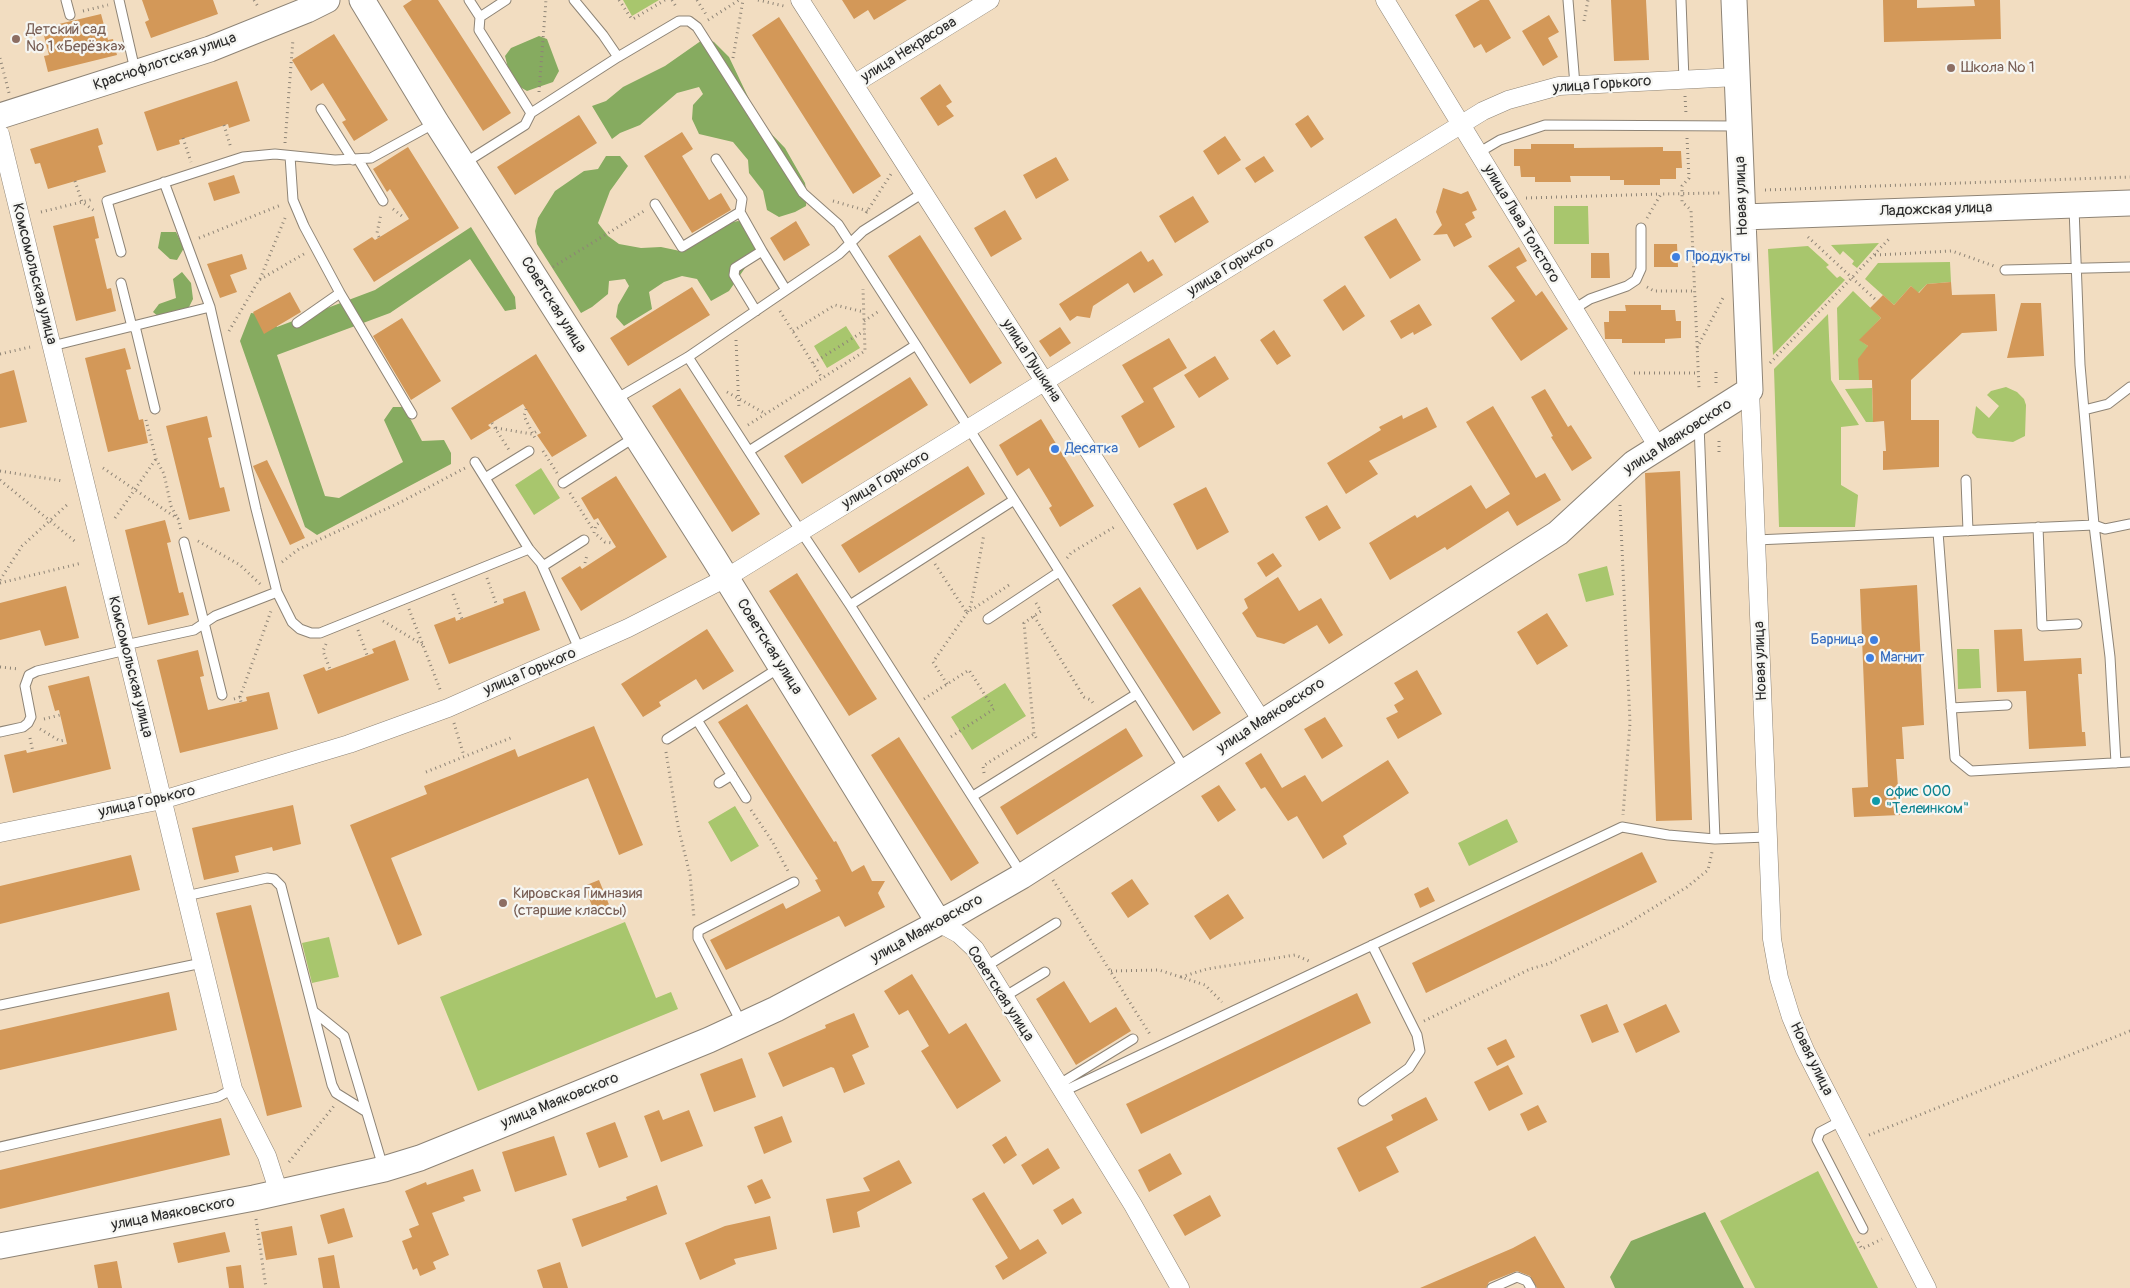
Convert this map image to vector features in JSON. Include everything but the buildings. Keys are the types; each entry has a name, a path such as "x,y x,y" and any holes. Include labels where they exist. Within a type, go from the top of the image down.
{"street":[{"name":"Краснофлотская улица","path":"6,108 136,73 210,49 327,0"},
{"name":"Советская улица","path":"362,0 436,122 726,578 939,924 960,934 975,949 1133,1205 1180,1288"},
{"name":"улица Некрасова","path":"854,84 990,0"},
{"name":"улица Льва Толстого","path":"1385,0 1658,447"},
{"name":"Новая улица","path":"1734,0 1772,939 1779,978 1790,1017 1805,1050 1927,1288"},
{"name":"улица Пушкина","path":"792,3 854,84 1262,722"},
{"name":"улица Горького","path":"0,834 162,800 349,744 448,708 580,651 678,604 726,578 1045,383 1483,111 1508,100 1560,86 1738,77"},
{"name":"Комсомольская улица","path":"0,134 233,1089 266,1156 279,1193"},
{"name":"Ладожская улица","path":"1743,217 2130,203"},
{"name":"улица Маяковского","path":"0,1246 279,1193 384,1169 428,1154 776,1010 939,924 1032,870 1558,533 1616,479 1658,447 1750,390"}],"lane":[{"path":"66,0 70,15"},
{"path":"469,0 480,17 478,30 534,110"},
{"path":"480,17 506,0"},
{"path":"574,0 603,35 618,57"},
{"path":"1568,0 1575,86"},
{"path":"1681,0 1684,80"},
{"path":"119,1 136,73"},
{"path":"463,164 525,125 534,110 679,21 689,22 697,27 803,194 838,224 862,260 1135,695 1186,771"},
{"path":"321,109 383,201"},
{"path":"121,252 107,201 235,159 258,155 355,160 370,158 386,151 436,122"},
{"path":"1478,153 1500,140 1545,125 1739,126"},
{"path":"287,155 293,200 316,248 340,293 412,414"},
{"path":"716,159 742,198 740,212 786,290"},
{"path":"164,182 188,242 210,308 271,570 277,592 292,622 300,630 311,634 320,633 529,549"},
{"path":"614,401 688,357 839,254 863,231 923,192"},
{"path":"655,204 682,247 740,212"},
{"path":"2074,205 2084,410 2094,525 2110,657 2116,763"},
{"path":"1574,309 1590,299 1627,286 1636,280 1642,269 1641,228"},
{"path":"756,311 734,275 735,268 762,251"},
{"path":"2005,270 2130,267"},
{"path":"121,283 155,409"},
{"path":"297,322 340,293"},
{"path":"52,346 210,308"},
{"path":"749,451 916,345"},
{"path":"688,357 738,431 801,532 973,796 1032,870"},
{"path":"2084,410 2108,404 2130,387"},
{"path":"1699,422 1715,838"},
{"path":"563,483 636,436"},
{"path":"485,478 529,451"},
{"path":"475,462 529,549 543,566 580,651"},
{"path":"1966,480 1968,531"},
{"path":"850,605 1014,500"},
{"path":"1756,540 2094,525 2106,529 2130,524"},
{"path":"2038,527 2042,626 2077,624"},
{"path":"1938,532 1955,758 1971,771 2130,762"},
{"path":"186,538 204,624 222,695"},
{"path":"543,566 584,540"},
{"path":"988,619 1059,572"},
{"path":"0,732 23,727 28,723 30,717 25,686 29,675 37,671 194,630 215,616 277,592"},
{"path":"667,739 781,667"},
{"path":"973,796 1135,695"},
{"path":"1951,708 2007,705"},
{"path":"697,720 746,798"},
{"path":"719,783 732,775"},
{"path":"1060,1089 1158,1047 1622,827 1668,835 1715,838 1768,837"},
{"path":"186,896 266,878 274,878 281,886 328,1076 336,1093 365,1111"},
{"path":"742,1024 698,938 698,931 794,882"},
{"path":"985,967 1056,923"},
{"path":"1363,1102 1408,1068 1420,1051 1413,1027 1372,945"},
{"path":"0,1005 202,963"},
{"path":"1004,998 1045,972"},
{"path":"313,1011 344,1036 384,1169"},
{"path":"1060,1089 1133,1039"},
{"path":"0,1147 218,1097 233,1089"},
{"path":"1841,1121 1820,1132 1817,1140 1863,1229"},
{"path":"1492,1288 1517,1277 1527,1281 1531,1288"}],"path":[{"path":"534,110 546,0"},
{"path":"619,0 633,19 664,0"},
{"path":"697,27 739,0"},
{"path":"733,58 744,0"},
{"path":"758,0 792,3"},
{"path":"70,15 119,1"},
{"path":"287,155 294,36"},
{"path":"0,58 6,108"},
{"path":"1684,80 1689,178 1682,186 1682,202 1691,210 1699,388"},
{"path":"224,125 235,159"},
{"path":"183,138 194,172"},
{"path":"850,243 855,230 892,173"},
{"path":"1765,190 2130,177"},
{"path":"75,181 82,202 114,225"},
{"path":"1506,198 1720,193"},
{"path":"1641,228 1661,194"},
{"path":"41,212 95,198 107,201"},
{"path":"188,242 293,200"},
{"path":"219,342 224,340 259,280 293,200"},
{"path":"832,200 886,216"},
{"path":"379,237 377,233 383,201"},
{"path":"550,269 655,204"},
{"path":"1806,235 1877,301"},
{"path":"1765,366 1774,361 1890,238"},
{"path":"259,280 316,248"},
{"path":"1874,255 1952,251 2005,270"},
{"path":"1692,253 1723,252"},
{"path":"738,431 865,351 862,260"},
{"path":"1636,280 1654,291 1694,291"},
{"path":"1697,349 1726,293"},
{"path":"773,299 822,378"},
{"path":"793,331 835,305 864,312"},
{"path":"736,324 738,431"},
{"path":"813,363 864,331"},
{"path":"0,354 30,347"},
{"path":"1716,372 1716,383"},
{"path":"1613,374 1698,373"},
{"path":"702,378 766,414"},
{"path":"526,409 524,416 539,445"},
{"path":"492,423 515,459"},
{"path":"496,428 532,434 539,430"},
{"path":"1718,441 1719,453"},
{"path":"115,518 156,459 164,474 171,506 178,519 180,530 186,538"},
{"path":"271,570 299,550 399,503 475,462"},
{"path":"103,468 178,519"},
{"path":"0,471 63,481"},
{"path":"0,480 78,543"},
{"path":"1621,496 1620,514 1630,723 1622,827"},
{"path":"0,582 22,546 68,504"},
{"path":"947,684 933,662 971,605 988,516"},
{"path":"600,522 596,525 594,533 605,542 613,543"},
{"path":"1059,572 1071,553 1116,525"},
{"path":"180,530 186,538"},
{"path":"195,540 240,566 258,583 277,592 240,697"},
{"path":"929,554 967,612"},
{"path":"0,582 82,562"},
{"path":"483,568 497,606"},
{"path":"448,582 462,619"},
{"path":"967,612 1009,584 1018,598"},
{"path":"1029,591 1041,611 1024,623 1034,734 1044,752"},
{"path":"405,599 439,686"},
{"path":"370,613 423,646"},
{"path":"1034,616 1084,697 1091,700 1101,716"},
{"path":"354,620 367,655"},
{"path":"330,669 323,651 333,628"},
{"path":"915,705 969,670 994,709 958,732"},
{"path":"28,723 60,741 66,740"},
{"path":"454,723 464,756"},
{"path":"987,787 983,766 1034,734"},
{"path":"426,772 512,737"},
{"path":"667,739 667,764 690,875 691,899 698,931"},
{"path":"746,798 794,882"},
{"path":"1413,1027 1458,1003 1490,990 1530,969 1548,964 1622,927 1687,887 1708,870 1715,838"},
{"path":"1032,870 1110,971 1158,1047"},
{"path":"1181,978 1207,969 1295,954 1307,959 1317,972"},
{"path":"1110,971 1158,970 1205,985 1232,1012"},
{"path":"1852,1142 2130,1031"},
{"path":"289,1162 342,1097"},
{"path":"254,1198 260,1259 266,1288"},
{"path":"1857,1239 1862,1249 1888,1236"}],"green space":[{"path":"623,0 659,0 632,16"},
{"path":"539,36 547,39 559,71 553,82 527,91 520,87 508,68 505,56 511,48"},
{"path":"705,38 714,42 729,57 760,122 785,148 805,183 806,206 779,217 767,210 763,191 749,173 748,160 733,142 699,134 692,119 693,105 703,94 699,87 677,93 640,125 620,133 612,139 592,106 606,101 623,87 665,66"},
{"path":"606,156 620,156 628,166 610,191 598,223 608,236 619,244 641,248 661,247 680,251 696,244 703,235 718,231 724,224 738,221 750,225 758,234 761,245 729,291 711,301 697,279 682,276 664,282 649,292 652,309 624,326 616,317 618,305 629,286 625,279 609,281 608,294 581,313 537,244 535,231 538,218 555,191 584,171 598,169"},
{"path":"1554,206 1588,206 1589,244 1554,244"},
{"path":"471,227 515,297 516,309 505,311 470,259 390,313 277,355 325,496 339,498 403,462 384,420 393,407 404,407 422,441 444,440 451,453 451,464 317,535 305,527 240,341 251,313 269,315 277,327 375,290"},
{"path":"161,232 176,232 184,248 177,260 170,259 158,248"},
{"path":"1879,243 1857,268 1852,264 1854,261 1843,251 1840,255 1831,245"},
{"path":"1808,246 1829,265 1826,267 1837,278 1840,276 1845,280 1773,355 1768,249"},
{"path":"1950,262 1951,282 1927,284 1918,293 1911,286 1894,305 1865,279 1878,263"},
{"path":"182,272 191,283 193,299 186,313 159,317 153,312 159,304 176,298 173,279"},
{"path":"1853,291 1881,318 1860,340 1868,346 1859,380 1839,380 1837,308"},
{"path":"1828,314 1831,380 1859,425 1841,427 1841,485 1858,495 1855,527 1779,527 1774,369"},
{"path":"846,326 860,348 827,368 814,346"},
{"path":"2006,387 2017,392 2024,399 2026,405 2025,436 2013,442 1977,438 1972,433 1976,406 1989,418 1999,406 1987,395 1991,391"},
{"path":"1872,388 1873,422 1866,422 1845,389"},
{"path":"541,468 560,498 534,515 515,485"},
{"path":"1607,566 1614,595 1586,602 1578,574"},
{"path":"1957,649 1979,649 1981,688 1958,689"},
{"path":"1005,683 1026,716 972,750 951,717"},
{"path":"735,806 759,846 731,862 708,822"},
{"path":"1507,819 1518,842 1469,866 1458,843"},
{"path":"625,922 656,998 671,992 678,1009 478,1091 440,997"},
{"path":"329,937 339,977 312,983 302,943"},
{"path":"1818,1171 1878,1288 1755,1288 1720,1221"},
{"path":"1705,1212 1744,1288 1615,1288 1610,1277 1631,1241"}],"place":[{"name":"Детский сад № 1 «Берёзка»","path":"16,39"},
{"name":"Школа № 1","path":"1951,68"},
{"name":"Продукты","path":"1676,257"},
{"name":"Десятка","path":"1055,449"},
{"name":"Барница","path":"1874,640"},
{"name":"Магнит","path":"1870,658"},
{"name":"офис ООО \"Телеинком\"","path":"1876,801"},
{"name":"Кировская Гимназия (старшие классы)","path":"503,903"}]}
